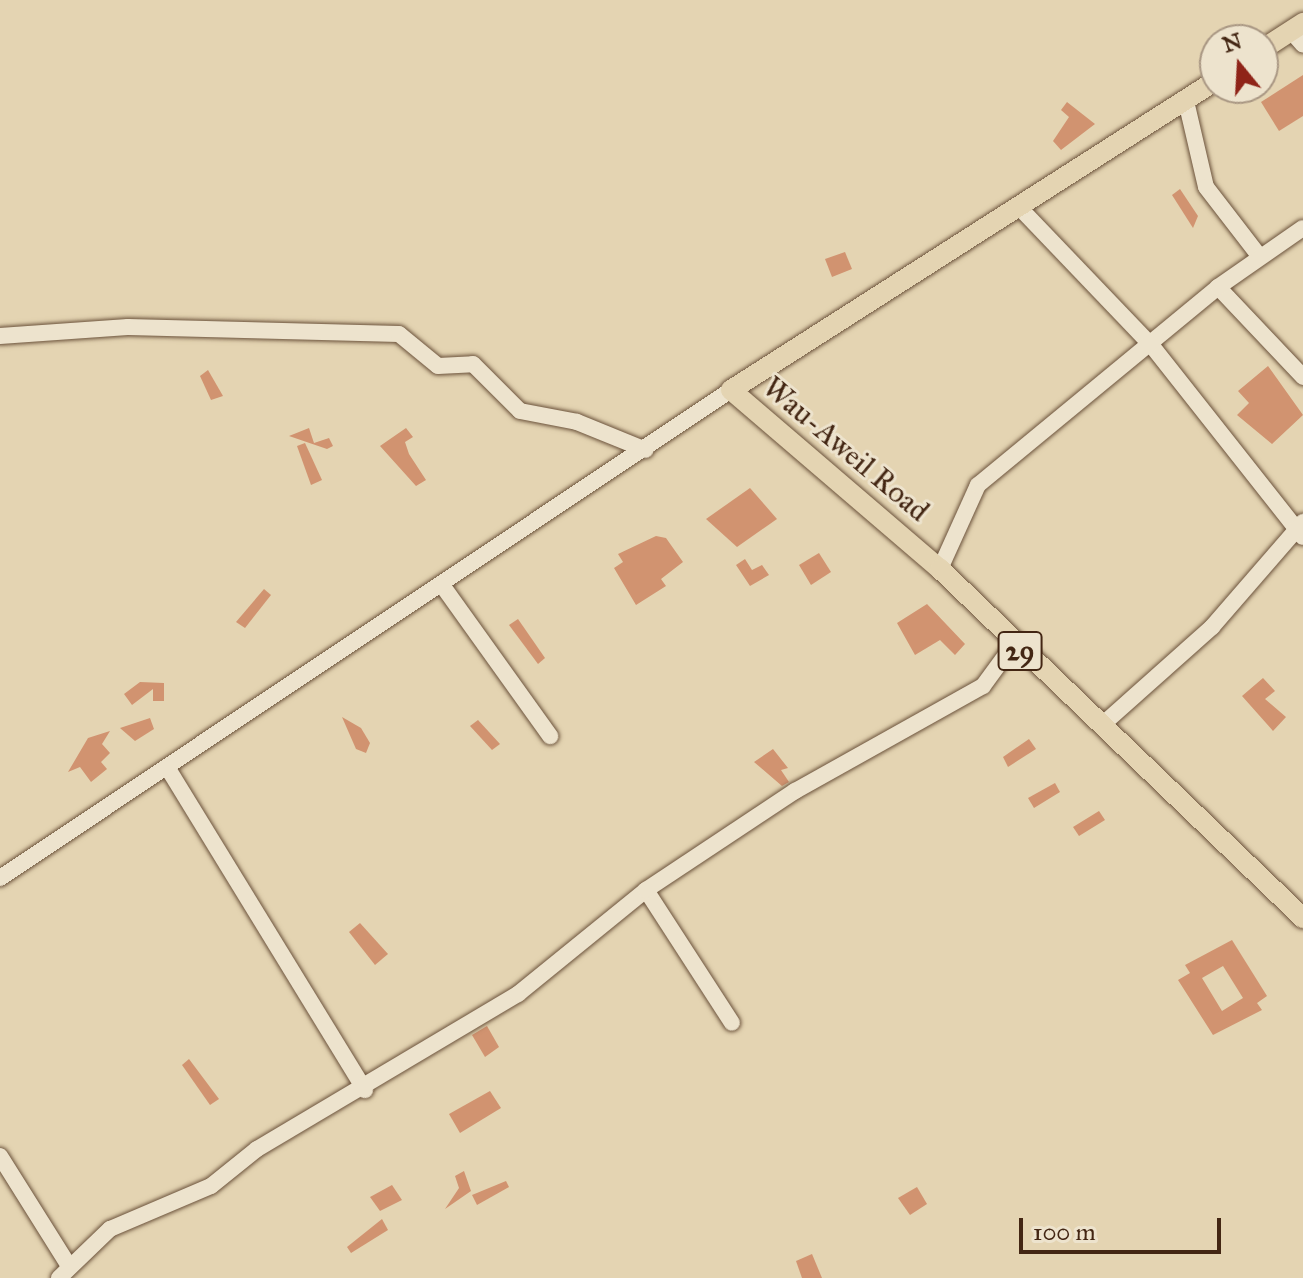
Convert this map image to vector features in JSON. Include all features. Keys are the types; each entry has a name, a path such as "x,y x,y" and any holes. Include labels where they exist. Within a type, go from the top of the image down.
{"main road":[{"path":"1279,42 1299,33"},
{"name":"Wau-Aweil Road","path":"1199,92 731,390 940,569 1013,645 1303,918"}],"street":[{"path":"1186,101 1206,187 1260,257"},
{"path":"1019,207 1152,346 1300,530 1212,627 1101,726"},
{"path":"940,569 978,485 1152,346 1218,287 1303,228"},
{"path":"1218,287 1303,377"},
{"path":"0,336 128,327 399,334 438,366 473,364 520,411 577,422 646,450"},
{"path":"0,878 646,450 731,390"},
{"path":"442,585 550,736"},
{"path":"0,1156 64,1272 110,1229 211,1186 257,1149 365,1090 518,994 646,890 795,791 983,686 1013,645"},
{"path":"167,767 365,1090"},
{"path":"646,890 732,1023"}],"building":[{"path":"1303,75 1303,116 1279,131 1262,104 1279,104 1279,90"},
{"path":"1067,102 1095,124 1061,150 1053,141 1069,117 1061,110"},
{"path":"1180,189 1198,216 1193,228 1172,195"},
{"path":"845,252 852,269 832,277 825,259"},
{"path":"1268,366 1303,415 1272,444 1237,415 1249,403 1238,391"},
{"path":"208,370 223,396 211,400 200,376"},
{"path":"309,428 314,443 329,438 333,446 327,449 289,436"},
{"path":"406,428 413,437 405,442 409,454 426,480 416,486 380,446"},
{"path":"305,443 322,480 311,485 297,446"},
{"path":"750,488 777,519 737,547 706,519"},
{"path":"656,536 666,538 683,562 661,579 666,586 636,605 614,568 623,562 618,554"},
{"path":"819,553 831,572 811,585 799,565"},
{"path":"745,559 752,570 762,565 769,575 750,586 736,565"},
{"path":"264,589 271,595 245,628 236,622"},
{"path":"927,604 965,644 955,655 940,640 915,655 897,623"},
{"path":"518,619 545,658 538,664 509,625"},
{"path":"1263,678 1275,691 1265,699 1286,717 1273,731 1242,696"},
{"path":"140,682 164,683 164,701 153,701 153,689 132,705 124,694"},
{"path":"342,717 361,728 370,743 366,753 356,749"},
{"path":"150,718 154,729 135,741 120,728"},
{"path":"478,720 500,744 492,750 470,726"},
{"path":"110,731 102,744 110,753 101,762 107,769 91,782 80,767 68,772 88,738"},
{"path":"1029,739 1036,749 1008,767 1003,757"},
{"path":"773,749 788,768 781,770 789,782 782,786 754,762"},
{"path":"1055,783 1060,792 1034,808 1028,798"},
{"path":"1099,811 1105,820 1079,836 1073,827"},
{"path":"360,923 388,954 375,965 349,932"},
{"path":"1232,940 1267,996 1257,1003 1262,1010 1213,1035 1178,980 1190,973 1185,965","holes":["1223,966 1243,998 1222,1011 1202,978"]},
{"path":"487,1026 499,1047 485,1057 472,1035"},
{"path":"189,1059 219,1099 210,1105 182,1065"},
{"path":"490,1091 501,1108 460,1133 449,1114"},
{"path":"464,1171 471,1191 445,1209 459,1188 455,1176"},
{"path":"506,1181 509,1187 477,1205 472,1195"},
{"path":"392,1185 402,1200 380,1211 370,1197"},
{"path":"917,1187 927,1204 910,1215 898,1198"},
{"path":"382,1219 388,1230 351,1253 347,1247"},
{"path":"812,1254 822,1278 802,1278 796,1261"}]}
